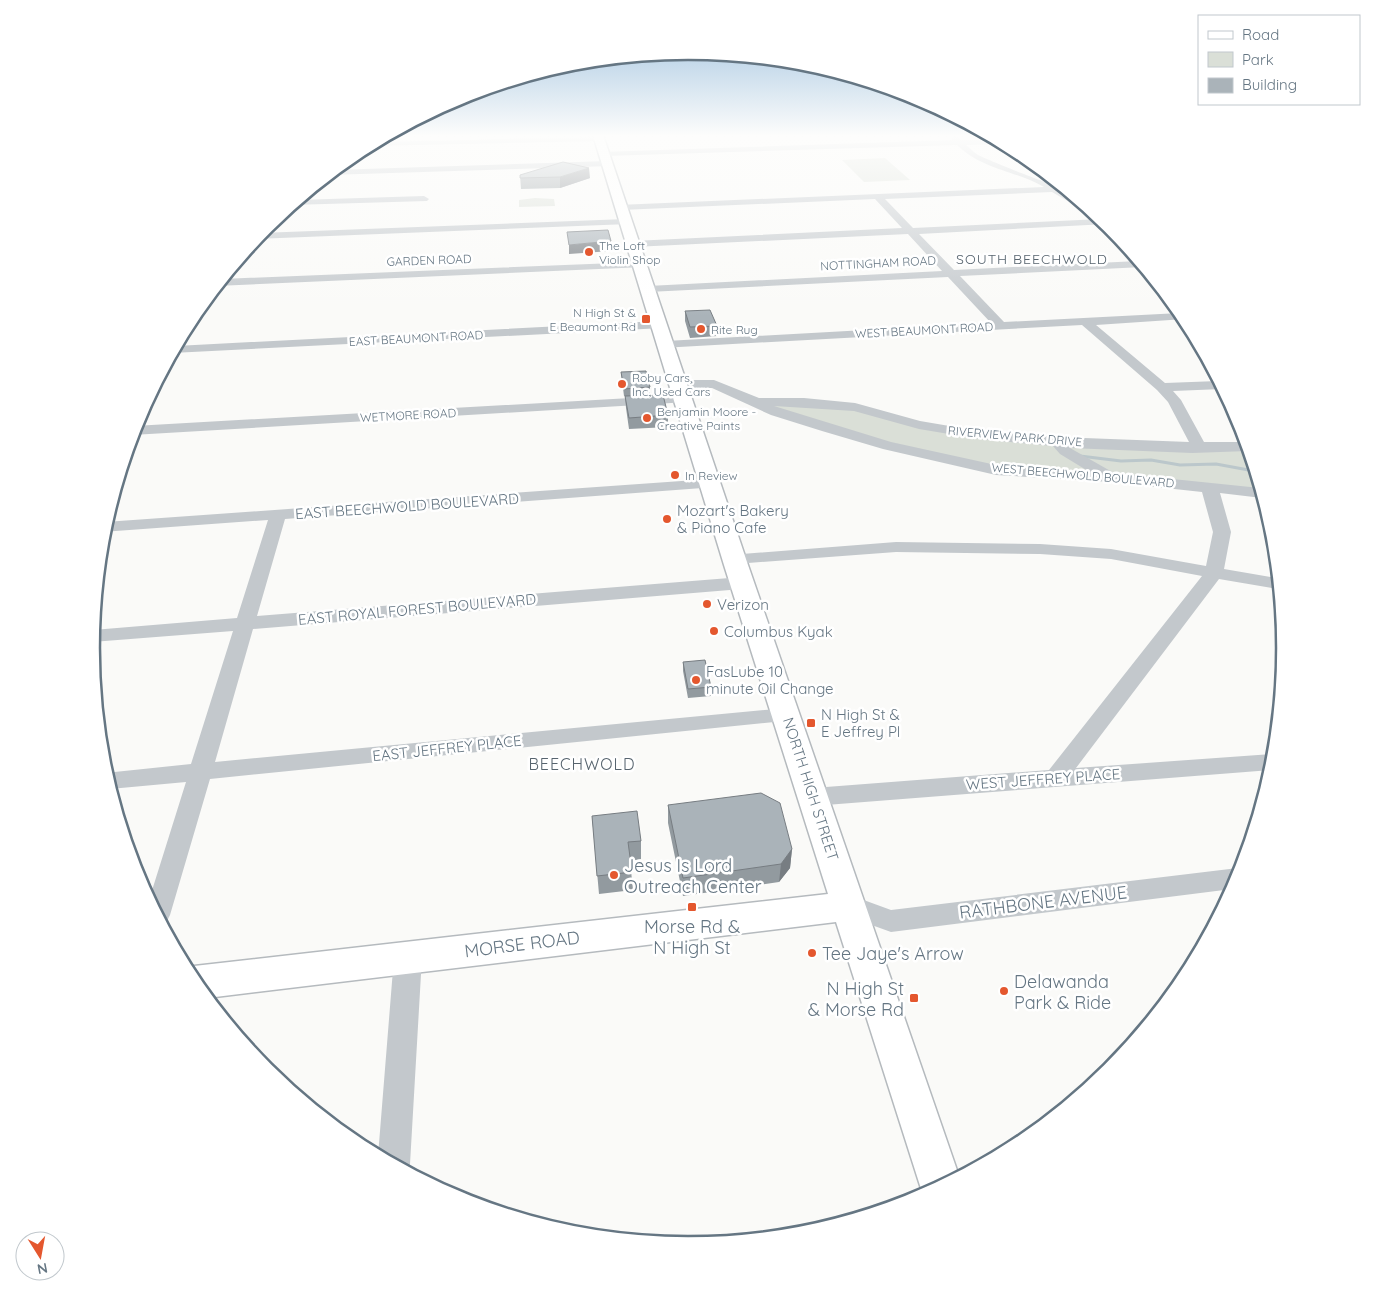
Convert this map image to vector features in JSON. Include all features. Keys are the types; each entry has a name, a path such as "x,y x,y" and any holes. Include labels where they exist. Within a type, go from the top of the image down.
{"main road":[{"name":"NORTH HIGH STREET","path":"617,195 738,571 939,1179"},
{"name":"MORSE ROAD","path":"204,982 850,906"}],"street":[{"path":"621,207 890,195"},
{"path":"877,196 1001,326"},
{"path":"304,203 376,200 424,203"},
{"path":"269,236 626,222"},
{"path":"633,244 1093,223"},
{"name":"NOTTINGHAM ROAD","path":"648,289 1134,264"},
{"name":"GARDEN ROAD","path":"227,283 640,265"},
{"name":"WEST BEAUMONT ROAD","path":"666,345 1173,317"},
{"path":"1084,321 1162,387 1174,400 1197,440 1192,448"},
{"name":"EAST BEAUMONT ROAD","path":"181,350 659,325"},
{"name":"WEST BEECHWOLD BOULEVARD","path":"681,391 714,384 776,412 888,446 996,470 1110,477 1254,492"},
{"path":"1162,387 1214,385"},
{"name":"WETMORE ROAD","path":"141,430 681,391"},
{"name":"RIVERVIEW PARK DRIVE","path":"755,401 804,402 855,408 927,427 979,435 1058,442 1192,448 1239,446"},
{"path":"1058,442 1065,451 1110,477"},
{"name":"EAST BEECHWOLD BOULEVARD","path":"112,527 710,484"},
{"path":"1056,778 1214,573 1222,532 1213,496 1207,486"},
{"path":"159,907 278,515"},
{"name":"EAST ROYAL FOREST BOULEVARD","path":"100,635 245,623 738,571 896,547 948,546 1111,554 1181,565 1271,583"},
{"name":"EAST JEFFREY PLACE","path":"115,780 786,715"},
{"name":"WEST JEFFREY PLACE","path":"813,797 1264,763"},
{"name":"RATHBONE AVENUE","path":"850,906 891,921 1228,879"},
{"path":"394,1158 408,957"}],"green space":[{"path":"535,198 554,199 555,206 519,207 519,200"},
{"path":"755,401 855,407 979,435 1240,447 1254,492 1207,486 996,470 888,446"}],"building":[{"path":"608,230 611,241 569,245 567,232"},
{"path":"710,310 717,326 690,327 685,311"},
{"path":"646,371 650,387 624,389 621,372"},
{"path":"663,395 668,415 629,418 625,396"},
{"name":"FasLube 10 minute Oil Change","path":"705,660 711,687 688,689 683,662"},
{"path":"761,793 780,803 792,849 781,864 683,878 668,805"},
{"name":"Jesus Is Lord Outreach Center","path":"637,811 641,841 628,842 632,872 597,876 592,816"}],"waterway":[{"path":"1080,456 1121,461 1151,460 1180,465 1216,464 1247,470"}],"place":[{"name":"The Loft Violin Shop","path":"589,252"},
{"name":"N High St & E Beaumont Rd","path":"646,319"},
{"name":"Rite Rug","path":"701,329"},
{"name":"Roby Cars, Inc. Used Cars","path":"622,384"},
{"name":"Benjamin Moore - Creative Paints","path":"647,418"},
{"name":"In Review","path":"675,475"},
{"name":"Mozart's Bakery & Piano Cafe","path":"667,519"},
{"name":"Verizon","path":"707,604"},
{"name":"Columbus Kyak","path":"714,631"},
{"name":"FasLube 10 minute Oil Change","path":"696,680"},
{"name":"N High St & E Jeffrey Pl","path":"811,723"},
{"name":"Jesus Is Lord Outreach Center","path":"614,875"},
{"name":"Morse Rd & N High St","path":"692,907"},
{"name":"Tee Jaye's Arrow","path":"812,953"},
{"name":"Delawanda Park & Ride","path":"1004,991"},
{"name":"N High St & Morse Rd","path":"914,998"}],"district":[{"name":"SOUTH BEECHWOLD","path":"1032,259"},
{"name":"BEECHWOLD","path":"582,764"}]}
